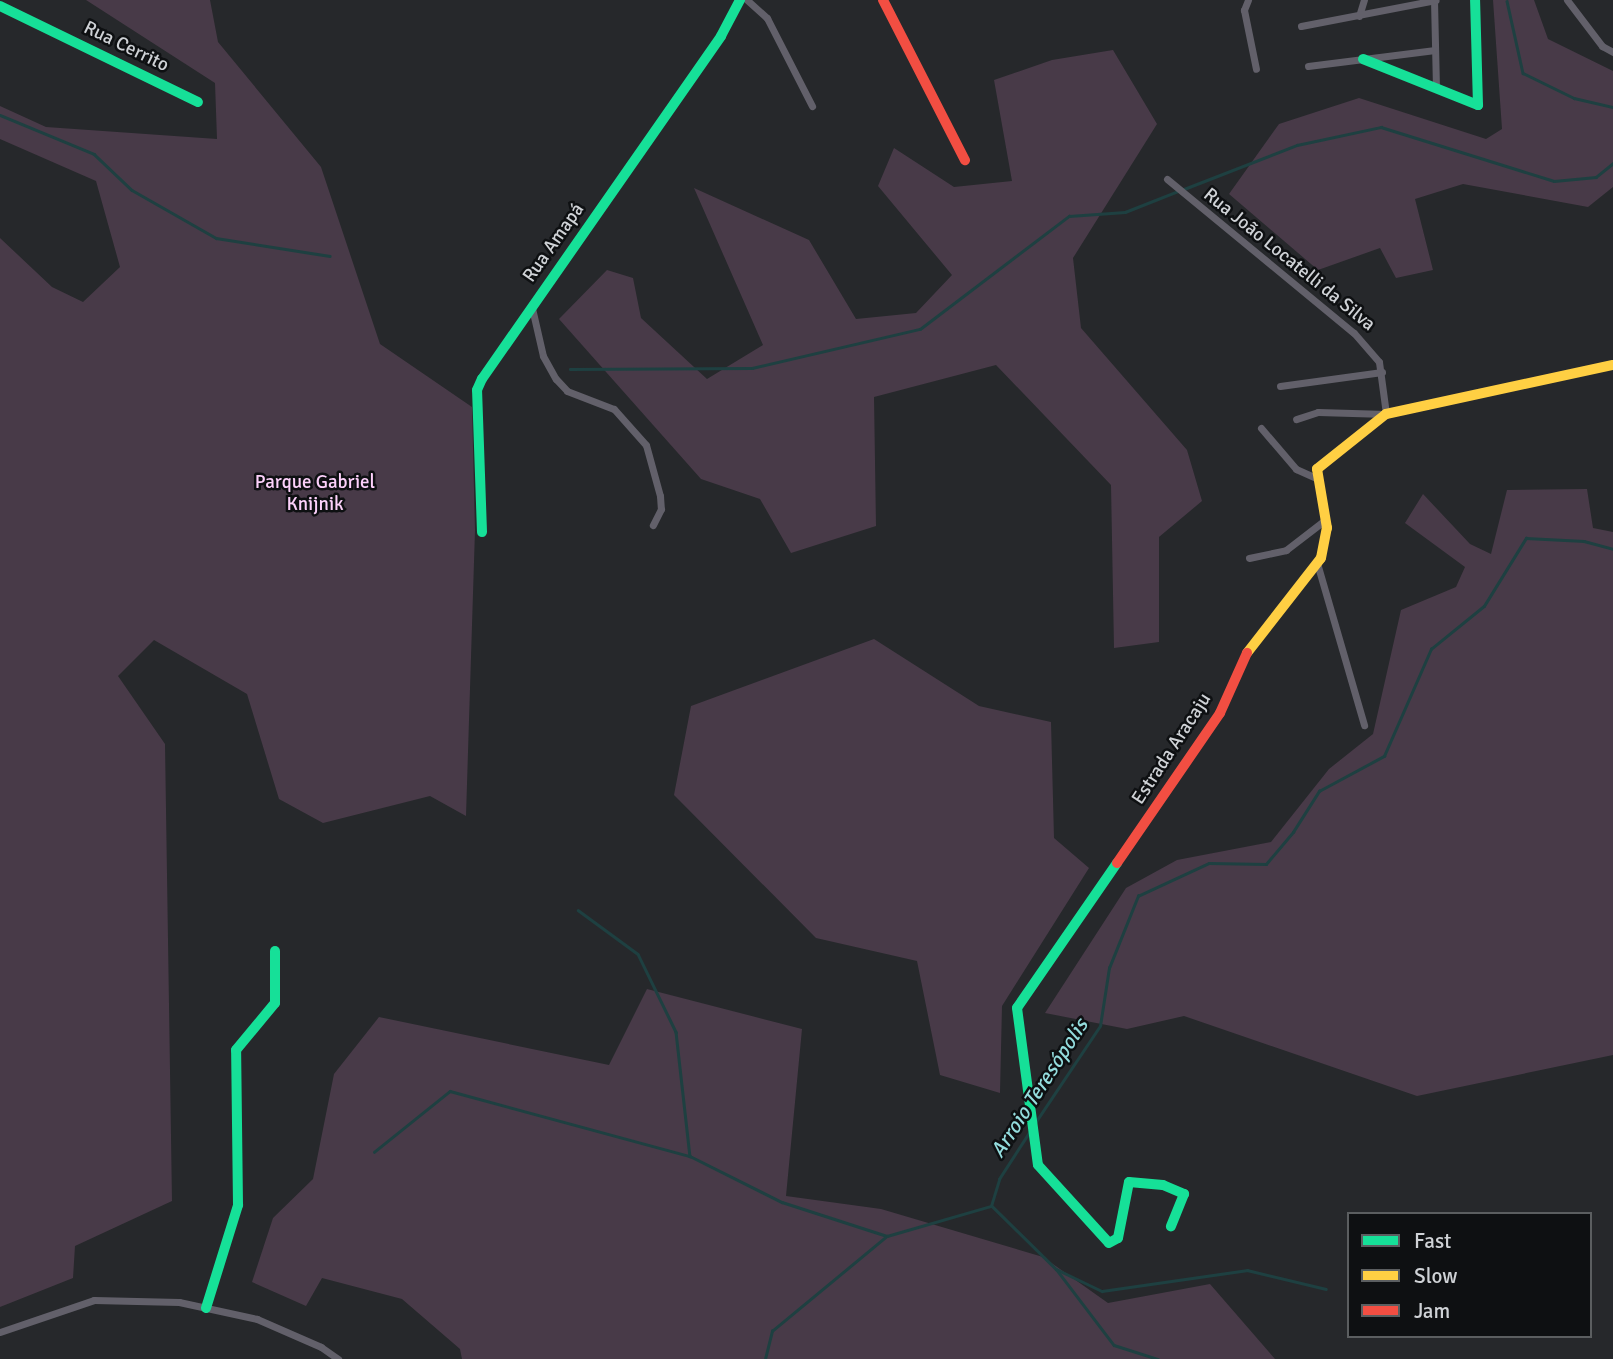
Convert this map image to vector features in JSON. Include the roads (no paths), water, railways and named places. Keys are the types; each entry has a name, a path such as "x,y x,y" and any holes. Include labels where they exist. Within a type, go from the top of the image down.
{"street":[{"name":"Rua Amapá","path":"482,532 477,390 531,307 722,36 740,0"},
{"path":"747,0 767,19 812,106"},
{"path":"883,0 965,160"},
{"path":"1248,0 1244,10 1256,69"},
{"path":"1359,16 1364,0"},
{"path":"1301,26 1435,0 1436,89"},
{"path":"1363,59 1478,105 1475,0"},
{"path":"1567,0 1602,46 1613,52"},
{"name":"Rua Cerrito","path":"0,6 198,102"},
{"path":"1308,66 1435,50"},
{"name":"Rua João Locatelli da Silva","path":"1167,179 1370,347 1382,372 1386,414"},
{"path":"531,307 543,356 556,379 567,391 614,409 646,445 660,496 661,509 653,525"},
{"path":"1296,419 1318,412 1386,414 1416,404 1613,365"},
{"path":"1280,386 1382,372"},
{"path":"1261,428 1296,469 1316,478 1317,469 1386,414"},
{"name":"Estrada Aracaju","path":"1171,1227 1184,1194 1163,1185 1129,1182 1118,1238 1115,1243 1102,1240 1038,1164 1017,1008 1220,713 1251,645 1317,564 1325,520 1316,478"},
{"path":"1249,558 1286,550 1325,520"},
{"path":"1317,564 1364,725"},
{"path":"206,1308 238,1205 236,1050 240,1040 275,1003 275,951"},
{"path":"0,1332 94,1300 179,1302 257,1319 321,1347 338,1359"}],"waterway":[{"path":"1507,1 1523,73 1574,98 1613,107"},
{"path":"0,115 94,154 132,190 216,238 330,256"},
{"path":"1184,189 1297,145 1381,127 1554,181 1596,177 1613,163"},
{"path":"570,369 752,368 920,329 1069,216 1125,212 1178,191"},
{"name":"Arroio Teresópolis","path":"1035,1123 1100,1026 1109,968 1138,896 1209,863 1266,864 1293,832 1319,791 1384,756 1431,649 1484,606 1526,538 1584,541 1613,549"},
{"path":"578,910 638,954 676,1032 690,1156"},
{"path":"374,1152 450,1091 690,1156 782,1202 887,1236"},
{"name":"Arroio Teresópolis","path":"765,1359 772,1331 887,1236 991,1206 999,1179 1030,1131"},
{"path":"992,1206 1056,1269 1102,1291 1247,1270 1326,1289"},
{"path":"1057,1270 1114,1345 1158,1359"}],"park label":[{"name":"Parque Gabriel Knijnik","path":"315,494"}]}
